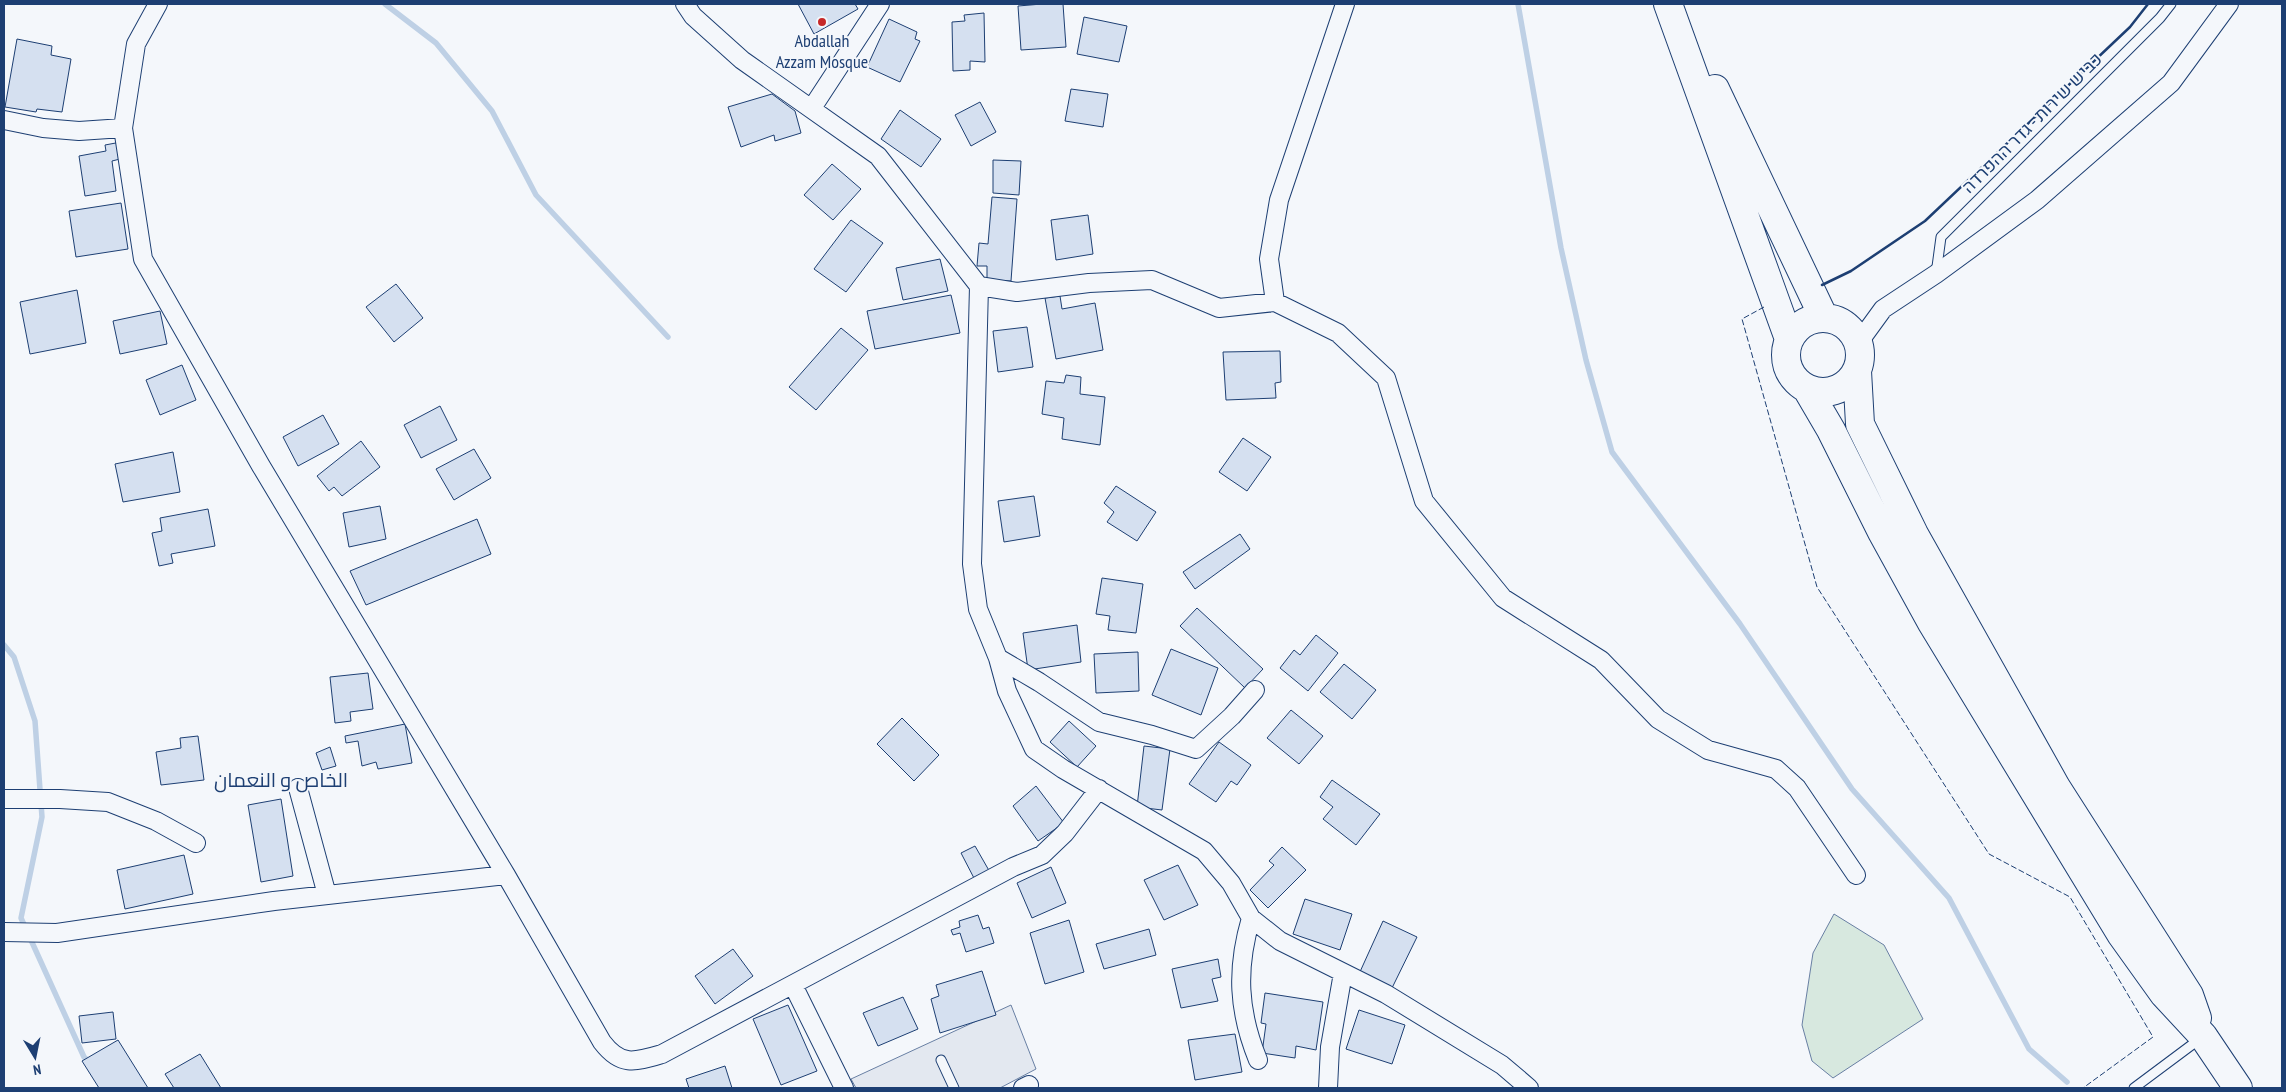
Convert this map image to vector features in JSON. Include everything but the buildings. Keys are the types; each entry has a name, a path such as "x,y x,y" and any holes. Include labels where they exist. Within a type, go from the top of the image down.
{"main road":[{"path":"1668,4 1789,339"},
{"path":"1674,4 1824,318"},
{"path":"1857,371 1849,383 1836,390 1822,393 1807,389 1796,381 1788,368 1785,354 1789,339 1798,328 1810,320 1824,318 1839,321 1851,330 1859,342 1861,356 1857,371 1860,424 1914,534 2056,787 2189,995 2203,1036"},
{"path":"1807,389 1831,430 1882,532 1932,623 2121,934 2164,994 2203,1036 2238,1088"},
{"path":"1932,623 1942,623 1951,619 1955,610"}],"street":[{"path":"158,4 136,44 123,128 143,259 261,466 506,875 602,1042 611,1054 622,1060 647,1058 662,1054 1013,868 1042,855 1065,833 1098,789"},
{"path":"685,4 693,16 742,60 878,156 979,286 972,564 978,609 998,658 1007,691 1034,749 1204,851 1231,883 1252,918 1280,941 1386,994 1502,1065 1529,1088"},
{"path":"812,108 880,4"},
{"path":"1275,302 1269,259 1279,200 1345,4"},
{"path":"1859,342 1883,309 1936,274 2037,200 2171,83 2229,4"},
{"path":"4,120 43,128 79,132 123,128"},
{"path":"979,286 1017,292 1089,283 1152,280 1219,308 1275,302 1338,333 1386,378 1424,501 1503,598 1601,660 1658,719 1708,750 1776,769 1796,788 1856,875"},
{"path":"998,658 1047,687 1099,722 1152,735 1196,749 1232,716 1255,690"},
{"path":"298,788 327,895"},
{"path":"4,799 60,799 108,802 156,821 196,843"},
{"path":"4,932 57,933 327,895 506,875"},
{"path":"1252,918 1244,945 1241,1002 1250,1040 1258,1060"},
{"path":"1328,1088 1330,1047 1344,973"},
{"path":"793,985 844,1088"}],"lane":[{"name":"כביש שירות - גדר ההפרדה","path":"1936,274 1941,237 2160,18 2171,4"},
{"path":"2134,1088 2203,1036"},
{"path":"941,1060 954,1088"}],"shaded area":[{"path":"1834,914 1884,945 1923,1019 1833,1078 1812,1061 1802,1025 1813,953"},
{"path":"1011,1005 1036,1069 1000,1088 856,1088 851,1079"}],"waterway":[{"path":"385,4 436,43 492,111 536,195 668,337"},
{"path":"1518,4 1561,248 1586,360 1612,452 1740,624 1852,789 1949,898 2029,1049 2067,1082"},
{"path":"4,645 14,657 35,721 42,817 21,918 84,1057 90,1063"}],"fence":[{"path":"1764,307 1742,319 1817,587 1989,854 2070,897 2153,1037 2083,1088"}],"wall":[{"path":"1822,285 1851,271 1925,221 2130,27 2148,4"}],"place":[{"name":"Abdallah Azzam Mosque","path":"822,22"}],"district":[{"name":"الخاص و النعمان","path":"281,780"}]}
